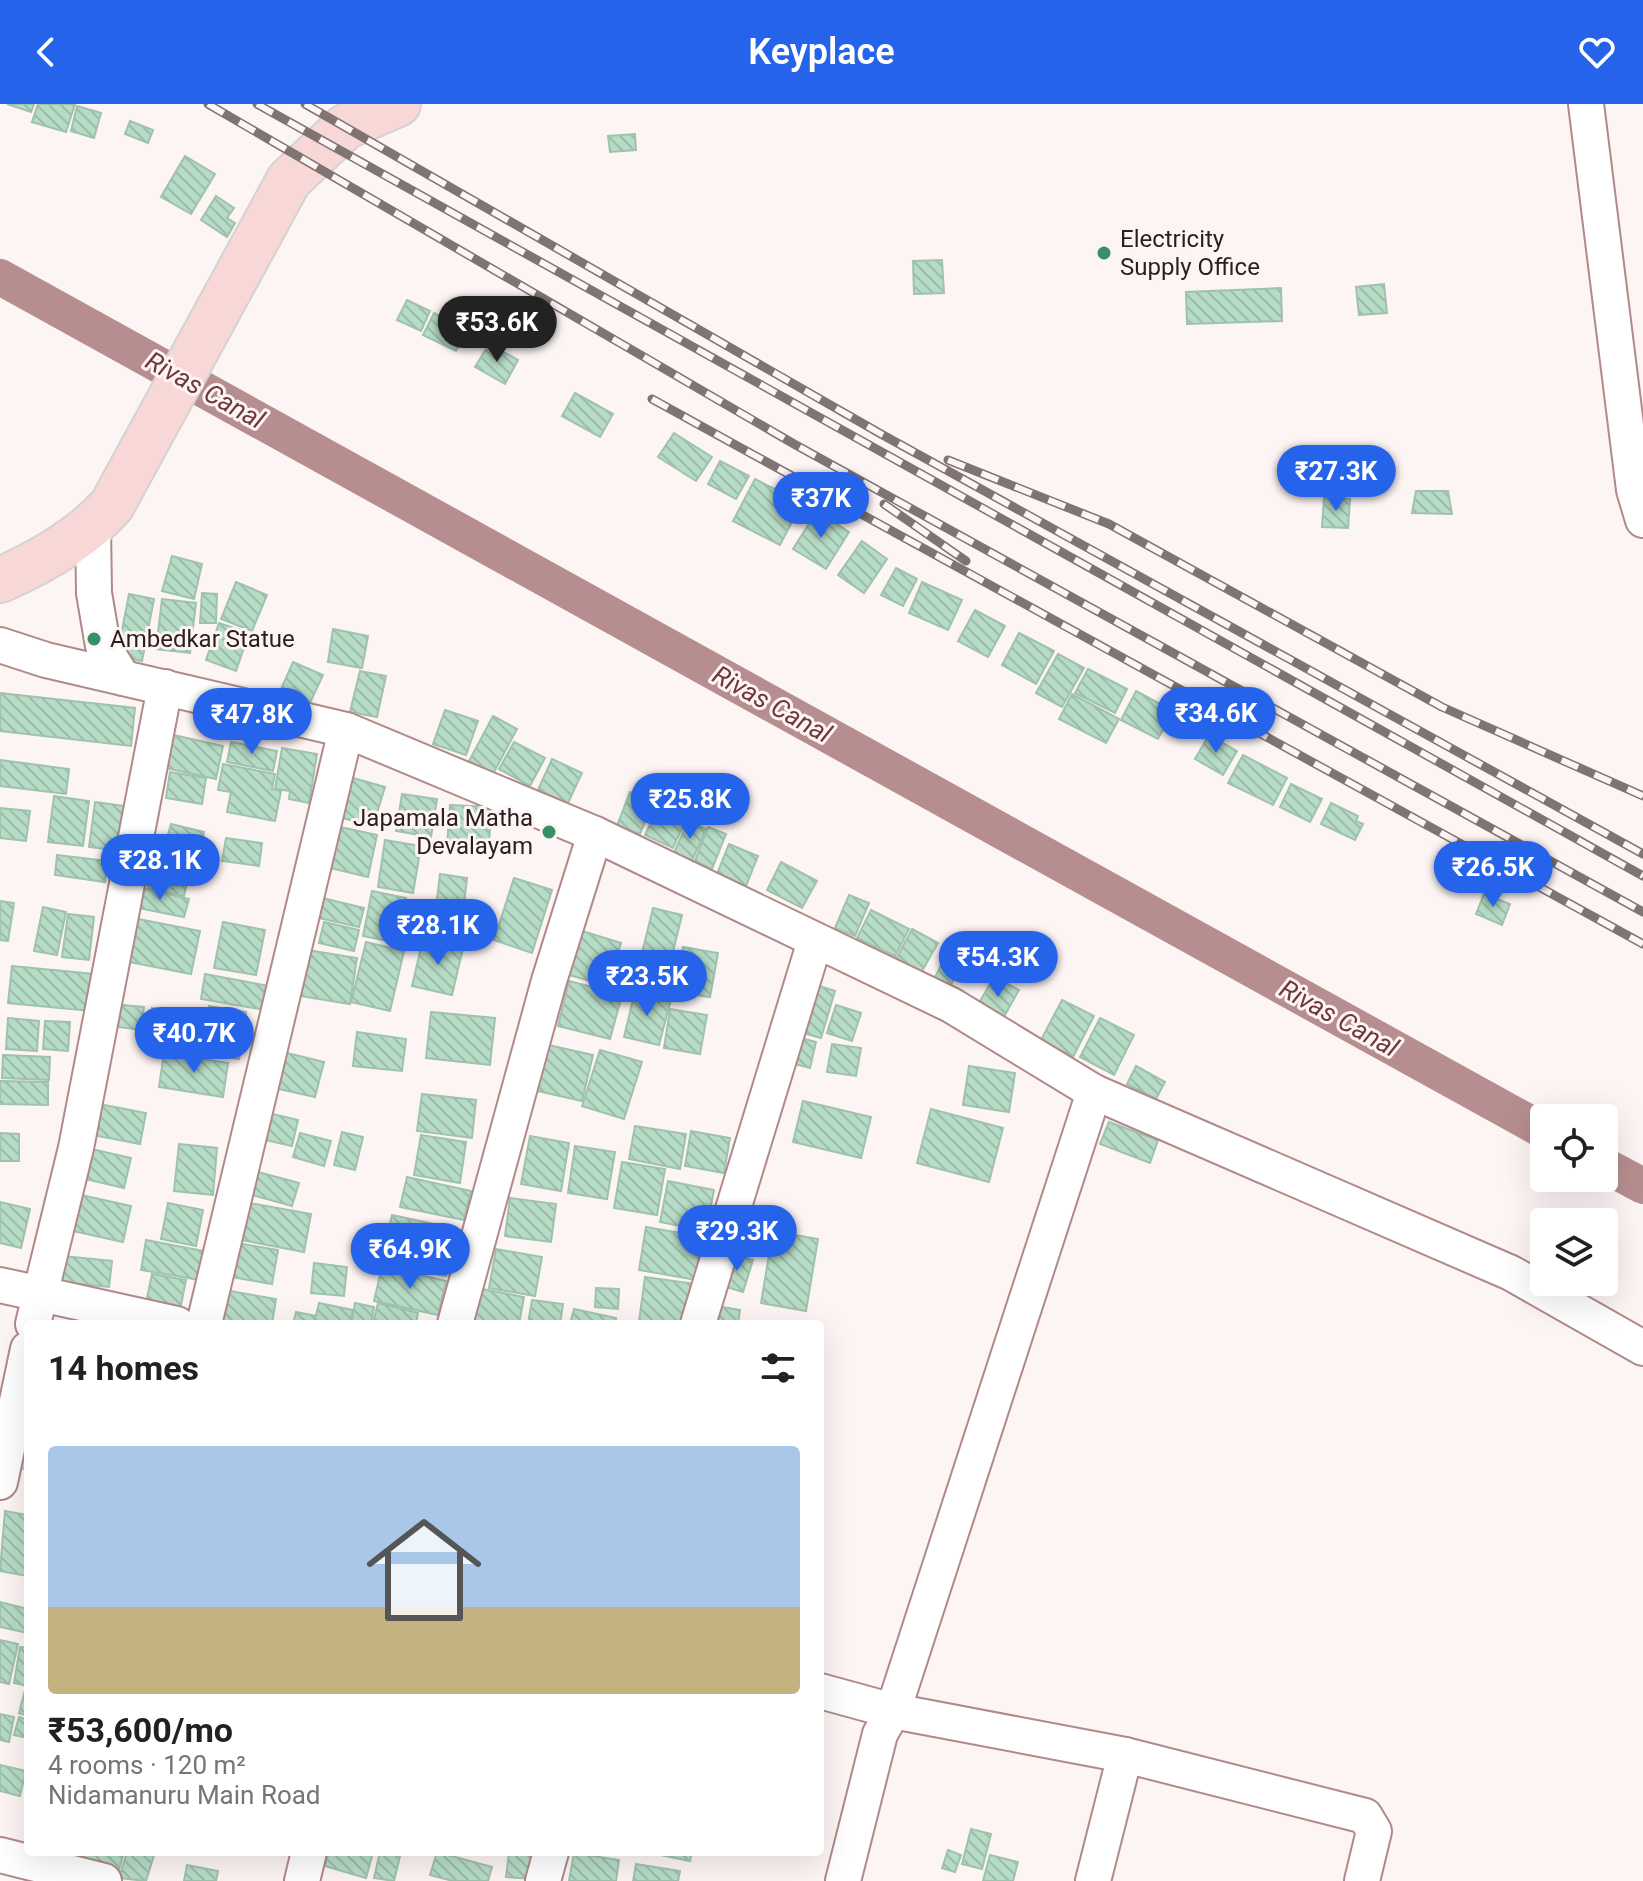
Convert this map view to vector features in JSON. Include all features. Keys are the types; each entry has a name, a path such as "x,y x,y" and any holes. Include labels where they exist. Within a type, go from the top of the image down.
{"main road":[{"path":"0,580 31,566 102,515 289,180 345,127 398,104"}],"street":[{"path":"1586,104 1634,490 1643,520"},
{"path":"102,515 94,593 103,646 123,678"},
{"path":"0,645 123,678 346,730 595,834 951,1005 1094,1092 1511,1273 1643,1348"},
{"path":"36,1310 76,1148 165,687"},
{"path":"205,1320 346,730"},
{"path":"456,1320 549,981 595,834"},
{"path":"699,1320 815,941"},
{"path":"843,1881 880,1734 893,1711 1094,1092"},
{"path":"0,1285 36,1310 137,1320"},
{"path":"24,1368 0,1480 24,1485"},
{"path":"824,1692 893,1711 1125,1755 1365,1816 1374,1831 1362,1881"},
{"path":"1093,1881 1125,1755"},
{"path":"0,1855 63,1868 104,1881"},
{"path":"302,1881 308,1856"},
{"path":"543,1881 550,1856"}],"building":[{"path":"7,104 34,104 31,112"},
{"path":"38,104 75,104 66,132 32,122"},
{"path":"77,106 101,113 94,138 71,131"},
{"path":"130,121 153,130 148,143 125,134"},
{"path":"635,134 636,150 610,152 608,136"},
{"path":"185,156 215,174 191,214 161,197"},
{"path":"216,196 234,208 227,218 235,223 227,237 201,220"},
{"path":"942,260 944,293 914,294 913,261"},
{"path":"1384,284 1387,313 1359,315 1356,287"},
{"path":"1281,288 1282,321 1187,324 1186,292"},
{"path":"407,300 430,311 421,331 397,320"},
{"path":"434,313 466,330 456,351 423,335"},
{"path":"489,344 518,360 505,384 475,367"},
{"path":"575,393 613,414 600,437 562,416"},
{"path":"674,433 712,457 696,481 658,457"},
{"path":"720,461 749,476 736,499 708,484"},
{"path":"755,479 802,503 780,545 733,521"},
{"path":"1416,491 1448,491 1452,514 1412,513"},
{"path":"1324,498 1350,499 1348,528 1322,527"},
{"path":"817,511 849,532 826,569 793,549"},
{"path":"862,541 887,559 864,593 838,575"},
{"path":"172,556 202,564 194,599 162,591"},
{"path":"896,568 917,579 903,606 881,595"},
{"path":"236,582 267,595 252,631 221,619"},
{"path":"922,582 962,600 948,630 909,613"},
{"path":"202,593 217,594 216,623 200,623"},
{"path":"129,594 154,599 142,661 117,656"},
{"path":"162,599 196,603 190,653 156,649"},
{"path":"975,610 1005,626 988,657 958,641"},
{"path":"219,623 249,633 236,671 206,660"},
{"path":"333,629 368,636 362,668 328,662"},
{"path":"1019,633 1054,651 1036,684 1002,665"},
{"path":"1058,654 1084,668 1062,707 1036,693"},
{"path":"293,662 323,675 310,703 281,689"},
{"path":"1088,669 1127,689 1115,713 1075,693"},
{"path":"360,671 386,676 377,717 350,712"},
{"path":"1136,691 1173,711 1158,739 1121,720"},
{"path":"0,693 135,708 131,746 0,731"},
{"path":"1072,694 1119,719 1106,743 1059,719"},
{"path":"445,710 478,721 466,755 433,744"},
{"path":"493,716 517,729 493,774 469,761"},
{"path":"169,734 223,746 216,779 161,767"},
{"path":"1209,735 1237,751 1223,775 1195,759"},
{"path":"231,742 277,751 273,771 227,762"},
{"path":"514,742 545,758 530,786 499,769"},
{"path":"282,748 317,754 309,803 289,799 290,791 275,789"},
{"path":"1243,755 1287,778 1273,805 1228,783"},
{"path":"552,759 582,773 568,803 538,790"},
{"path":"0,760 69,769 66,794 0,786"},
{"path":"223,764 275,774 272,789 281,791 275,821 227,812 231,792 218,790"},
{"path":"170,772 206,778 202,804 166,798"},
{"path":"346,776 385,787 373,826 335,816"},
{"path":"1291,784 1322,799 1310,822 1280,807"},
{"path":"630,792 653,801 640,834 617,826"},
{"path":"402,794 437,799 431,837 396,831"},
{"path":"54,796 89,801 83,846 48,842"},
{"path":"661,801 689,813 673,848 645,835"},
{"path":"95,802 125,806 120,851 89,847"},
{"path":"1331,803 1358,816 1356,821 1363,824 1355,840 1321,824"},
{"path":"450,805 491,807 489,847 447,845"},
{"path":"0,808 30,811 26,841 0,838"},
{"path":"688,821 706,829 692,861 674,853"},
{"path":"171,824 204,832 195,869 161,861"},
{"path":"331,825 377,835 368,877 322,866"},
{"path":"708,827 726,834 712,869 695,861"},
{"path":"226,838 262,843 259,866 222,861"},
{"path":"385,840 421,846 413,893 378,887"},
{"path":"729,844 758,856 746,886 717,874"},
{"path":"57,855 107,861 105,882 55,875"},
{"path":"781,862 817,881 802,908 767,890"},
{"path":"154,866 189,874 184,896 148,888"},
{"path":"440,874 467,878 461,929 434,925"},
{"path":"514,878 552,890 532,953 494,940"},
{"path":"137,887 189,899 184,917 133,907"},
{"path":"372,891 406,898 398,943 363,936"},
{"path":"1484,894 1510,904 1502,925 1476,914"},
{"path":"849,895 869,903 855,936 835,928"},
{"path":"314,896 364,908 359,927 310,916"},
{"path":"0,901 14,903 8,941 0,940"},
{"path":"43,907 66,912 57,955 34,951"},
{"path":"653,908 682,915 669,968 640,961"},
{"path":"871,910 909,929 895,956 857,938"},
{"path":"68,914 94,917 89,960 62,957"},
{"path":"128,917 200,931 191,974 119,960"},
{"path":"223,922 265,930 256,975 214,968"},
{"path":"324,922 359,930 354,951 319,943"},
{"path":"912,929 938,943 921,973 896,959"},
{"path":"582,931 621,943 608,986 569,975"},
{"path":"957,934 973,942 947,993 931,985"},
{"path":"423,939 463,948 452,995 412,986"},
{"path":"366,942 404,951 390,1011 351,1002"},
{"path":"683,947 718,953 710,997 676,992"},
{"path":"301,949 357,958 350,1004 300,996"},
{"path":"12,966 94,974 91,1011 8,1003"},
{"path":"205,974 269,986 265,1010 201,999"},
{"path":"994,977 1019,990 1001,1022 976,1008"},
{"path":"569,981 622,995 610,1039 558,1026"},
{"path":"810,983 835,991 821,1038 796,1031"},
{"path":"635,991 671,999 659,1045 624,1037"},
{"path":"1062,1000 1094,1016 1073,1057 1041,1040"},
{"path":"112,1004 144,1007 141,1030 110,1026"},
{"path":"836,1005 861,1013 852,1041 827,1033"},
{"path":"209,1006 246,1012 239,1059 202,1053"},
{"path":"152,1008 173,1013 165,1045 144,1040"},
{"path":"670,1009 707,1015 700,1054 664,1048"},
{"path":"431,1012 495,1018 490,1065 426,1058"},
{"path":"8,1018 39,1021 37,1051 6,1049"},
{"path":"1100,1018 1134,1035 1114,1075 1080,1057"},
{"path":"45,1021 70,1022 68,1051 43,1049"},
{"path":"357,1032 406,1039 402,1071 353,1066"},
{"path":"793,1036 816,1042 810,1068 787,1062"},
{"path":"544,1044 593,1055 582,1101 533,1090"},
{"path":"832,1044 861,1048 856,1076 827,1072"},
{"path":"600,1050 642,1062 624,1119 582,1106"},
{"path":"279,1051 324,1062 315,1097 270,1087"},
{"path":"164,1053 228,1063 223,1097 159,1087"},
{"path":"3,1055 50,1057 49,1080 2,1078"},
{"path":"969,1066 1015,1073 1009,1112 963,1105"},
{"path":"1136,1066 1165,1082 1156,1099 1127,1084"},
{"path":"0,1081 48,1082 48,1105 0,1104"},
{"path":"422,1094 476,1100 472,1138 417,1131"},
{"path":"803,1101 871,1117 861,1158 793,1142"},
{"path":"99,1104 146,1113 140,1144 93,1135"},
{"path":"931,1109 1003,1128 989,1182 917,1163"},
{"path":"268,1113 298,1120 292,1146 261,1139"},
{"path":"1109,1122 1158,1140 1150,1163 1100,1144"},
{"path":"635,1126 686,1134 680,1169 629,1159"},
{"path":"691,1131 730,1138 724,1173 685,1166"},
{"path":"342,1132 363,1137 355,1170 334,1165"},
{"path":"0,1133 19,1134 19,1161 0,1161"},
{"path":"300,1133 331,1141 324,1166 293,1157"},
{"path":"421,1135 466,1142 460,1183 414,1175"},
{"path":"530,1136 569,1143 561,1191 521,1184"},
{"path":"179,1144 217,1148 213,1195 174,1191"},
{"path":"575,1146 615,1152 607,1199 568,1193"},
{"path":"87,1148 131,1158 124,1188 81,1178"},
{"path":"622,1162 665,1169 657,1215 614,1208"},
{"path":"258,1172 299,1183 292,1206 252,1195"},
{"path":"407,1177 471,1191 464,1220 400,1207"},
{"path":"668,1181 714,1190 706,1231 660,1222"},
{"path":"72,1193 131,1206 123,1242 64,1229"},
{"path":"510,1198 556,1204 551,1242 505,1236"},
{"path":"238,1201 311,1214 304,1252 231,1238"},
{"path":"0,1202 30,1209 21,1248 0,1243"},
{"path":"168,1203 203,1210 196,1246 161,1239"},
{"path":"392,1215 453,1228 448,1253 386,1240"},
{"path":"646,1227 704,1237 697,1280 639,1270"},
{"path":"773,1231 818,1239 806,1311 761,1303"},
{"path":"146,1240 204,1251 200,1280 141,1270"},
{"path":"231,1242 278,1250 272,1284 225,1276"},
{"path":"386,1243 450,1256 446,1276 383,1263"},
{"path":"496,1249 542,1257 535,1296 489,1288"},
{"path":"731,1253 753,1260 743,1292 720,1285"},
{"path":"63,1256 112,1261 109,1287 61,1282"},
{"path":"314,1263 347,1267 344,1296 311,1293"},
{"path":"382,1266 446,1281 438,1315 374,1301"},
{"path":"152,1274 186,1280 180,1310 146,1303"},
{"path":"645,1277 696,1284 691,1320 639,1320"},
{"path":"472,1287 524,1297 520,1320 467,1320"},
{"path":"596,1288 619,1289 618,1309 595,1307"},
{"path":"219,1289 276,1299 273,1320 214,1320"},
{"path":"532,1300 563,1304 561,1320 529,1320"},
{"path":"319,1303 353,1310 351,1320 294,1320 296,1312 316,1316"},
{"path":"355,1303 374,1307 372,1320 352,1320"},
{"path":"378,1303 418,1313 417,1320 374,1320"},
{"path":"717,1306 740,1310 739,1320 715,1320"},
{"path":"574,1309 616,1318 616,1320 571,1320"},
{"path":"18,1436 24,1437 24,1469 10,1465"},
{"path":"5,1511 24,1514 24,1575 0,1571"},
{"path":"0,1602 24,1608 24,1632 0,1627"},
{"path":"0,1640 18,1644 9,1684 0,1682"},
{"path":"20,1647 24,1648 24,1685 14,1683"},
{"path":"24,1694 24,1715 19,1713"},
{"path":"0,1714 14,1717 9,1742 0,1740"},
{"path":"19,1717 24,1719 24,1737 14,1735"},
{"path":"0,1765 24,1771 20,1796 0,1791"},
{"path":"971,1829 991,1834 982,1869 962,1864"},
{"path":"948,1850 961,1855 955,1872 942,1868"},
{"path":"990,1855 1018,1862 1013,1881 983,1881"},
{"path":"78,1856 123,1856 118,1873 76,1864"},
{"path":"126,1856 154,1856 146,1881 119,1878"},
{"path":"328,1856 372,1856 366,1878 325,1866"},
{"path":"379,1856 400,1856 394,1881 374,1878"},
{"path":"436,1856 452,1856 492,1867 488,1881 453,1881 430,1875"},
{"path":"509,1856 535,1856 532,1879 506,1877"},
{"path":"573,1856 619,1860 616,1881 569,1881"},
{"path":"666,1856 691,1856 690,1861"},
{"path":"636,1864 680,1871 678,1881 633,1881"},
{"path":"187,1865 218,1871 216,1881 184,1881"}],"waterway":[{"name":"Rivas Canal","path":"0,277 1530,1123"},
{"name":"Rivas Canal","path":"1618,1173 1643,1186"}],"railway":[{"path":"208,104 794,444 1643,912"},
{"path":"257,104 1643,876"},
{"path":"305,104 881,434 1643,854"},
{"path":"652,399 1643,944"},
{"path":"948,460 1109,524 1442,707 1643,796"},
{"path":"884,504 966,561"}],"place":[{"name":"Electricity Supply Office","path":"1104,253"},
{"name":"Ambedkar Statue","path":"94,639"},
{"name":"Japamala Matha Devalayam","path":"549,832"}]}
